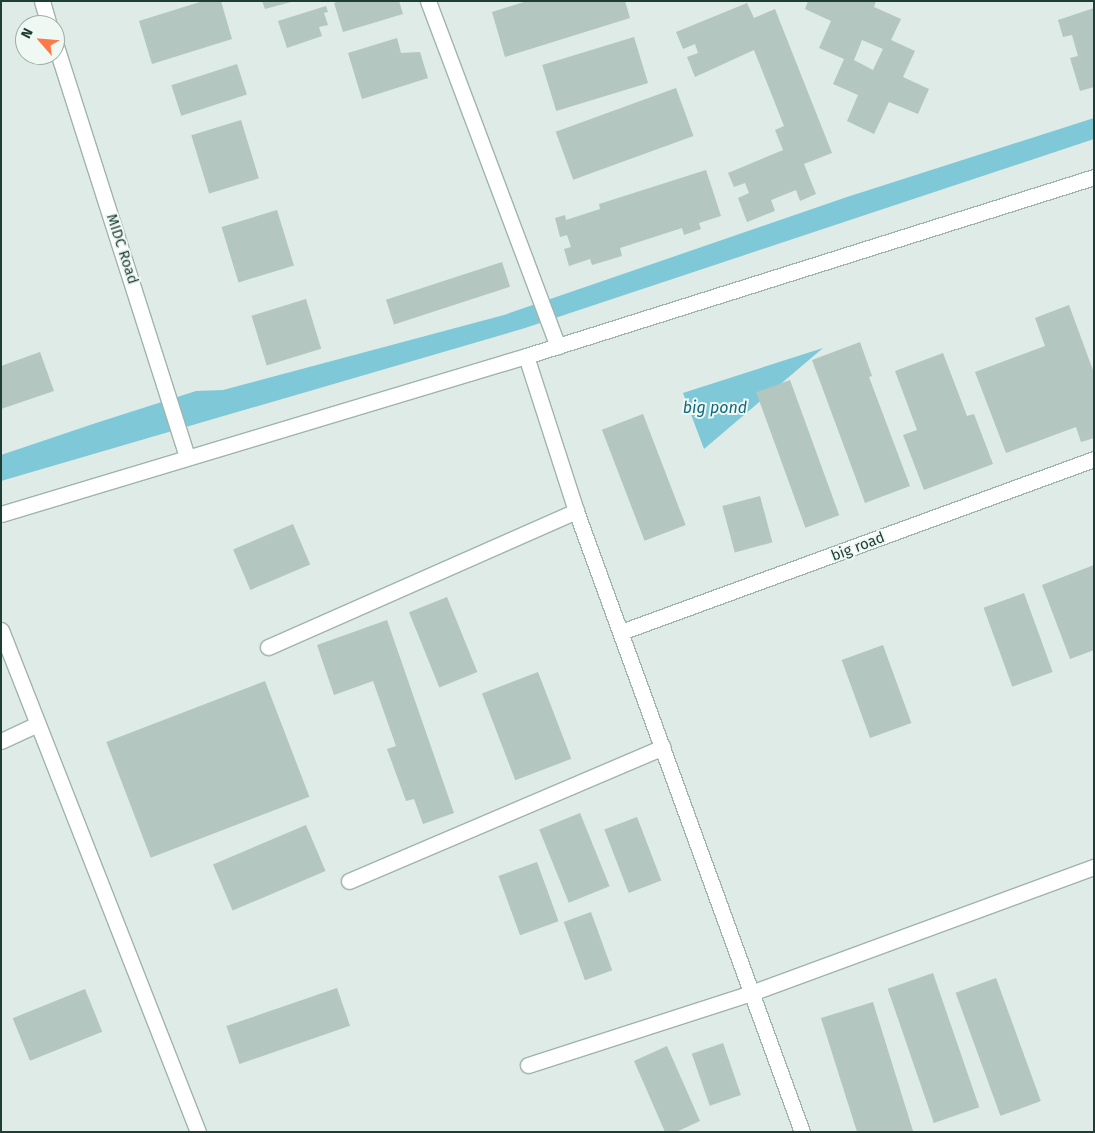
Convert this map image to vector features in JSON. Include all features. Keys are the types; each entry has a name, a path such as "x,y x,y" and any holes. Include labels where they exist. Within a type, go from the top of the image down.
{"street":[{"path":"42,1 46,15"},
{"path":"428,1 555,339"},
{"name":"MIDC Road","path":"62,65 182,435 187,456"},
{"path":"1,514 187,456 526,356 555,339 1094,177"},
{"path":"526,356 576,511 802,1132"},
{"name":"big road","path":"621,632 1094,459"},
{"path":"268,647 576,511"},
{"path":"1,630 198,1132"},
{"path":"1,741 37,724"},
{"path":"349,881 663,748"},
{"path":"528,1065 752,993 1094,867"}],"water":[{"path":"1094,118 1094,139 525,328 1,481 1,455 96,423 196,391 223,390 504,315 847,197"},
{"name":"big pond","path":"823,348 704,449 683,393"}],"building":[{"path":"203,1 221,1 232,39 152,64 139,21"},
{"path":"262,1 291,1 291,2 265,9"},
{"path":"339,1 399,1 403,14 343,32 334,3"},
{"path":"527,1 625,1 630,18 505,57 492,12"},
{"path":"808,1 876,1 874,7 901,19 891,40 915,51 903,77 929,89 918,114 889,102 874,134 847,121 858,95 833,84 844,59 819,48 831,21 805,9","holes":["862,40 883,49 873,70 854,60"]},
{"path":"747,3 754,18 775,9 832,153 804,164 816,194 800,201 796,190 771,200 775,211 747,222 738,198 749,193 745,183 734,187 728,173 783,150 775,130 784,126 754,50 695,77 687,57 698,53 695,44 683,49 676,32"},
{"path":"326,6 328,12 324,13 328,25 319,27 322,36 287,48 278,21"},
{"path":"1094,8 1094,87 1080,91 1070,58 1078,56 1072,35 1063,37 1058,20"},
{"path":"634,37 648,83 556,111 542,65"},
{"path":"397,38 401,53 420,52 428,78 362,99 348,53"},
{"path":"237,64 247,94 181,116 171,85"},
{"path":"676,88 693,136 573,180 556,132"},
{"path":"241,120 259,178 209,194 191,135"},
{"path":"706,170 721,216 699,223 701,229 684,235 682,228 620,248 622,256 592,265 590,259 569,266 564,249 571,247 567,235 560,237 555,218 565,215 566,220 600,209 599,204"},
{"path":"277,210 294,265 238,282 222,227"},
{"path":"502,262 510,287 394,324 386,300"},
{"path":"306,299 321,349 267,365 251,316"},
{"path":"1069,305 1094,373 1094,438 1081,442 1076,427 1006,453 975,372 1045,346 1035,318"},
{"path":"860,342 872,376 869,377 910,486 865,503 812,360"},
{"path":"40,352 54,391 1,409 1,366"},
{"path":"943,353 967,416 974,414 993,464 924,490 903,435 917,430 895,371"},
{"path":"790,380 839,515 805,528 756,392"},
{"path":"643,414 686,525 645,541 602,430"},
{"path":"760,496 772,542 735,552 722,506"},
{"path":"293,524 310,565 250,590 233,549"},
{"path":"1094,565 1094,650 1070,659 1042,585"},
{"path":"1024,593 1053,672 1012,687 984,608"},
{"path":"447,597 477,672 439,687 409,612"},
{"path":"387,620 454,813 423,824 414,799 406,801 387,749 396,746 373,681 334,695 317,645"},
{"path":"883,645 911,723 870,738 842,660"},
{"path":"538,672 571,759 515,780 482,694"},
{"path":"265,681 309,797 151,858 106,742"},
{"path":"580,813 610,886 569,903 539,829"},
{"path":"637,817 661,880 629,893 604,830"},
{"path":"306,825 326,871 233,910 213,864"},
{"path":"537,862 559,921 520,935 498,876"},
{"path":"591,912 612,970 585,980 564,922"},
{"path":"933,973 979,1107 934,1123 888,989"},
{"path":"996,978 1041,1101 1000,1116 956,993"},
{"path":"337,988 350,1026 239,1064 226,1026"},
{"path":"85,989 102,1032 30,1061 13,1018"},
{"path":"873,1002 913,1131 910,1132 857,1132 821,1018"},
{"path":"723,1043 741,1095 710,1106 692,1054"},
{"path":"667,1046 700,1121 676,1132 665,1132 634,1061"}]}
